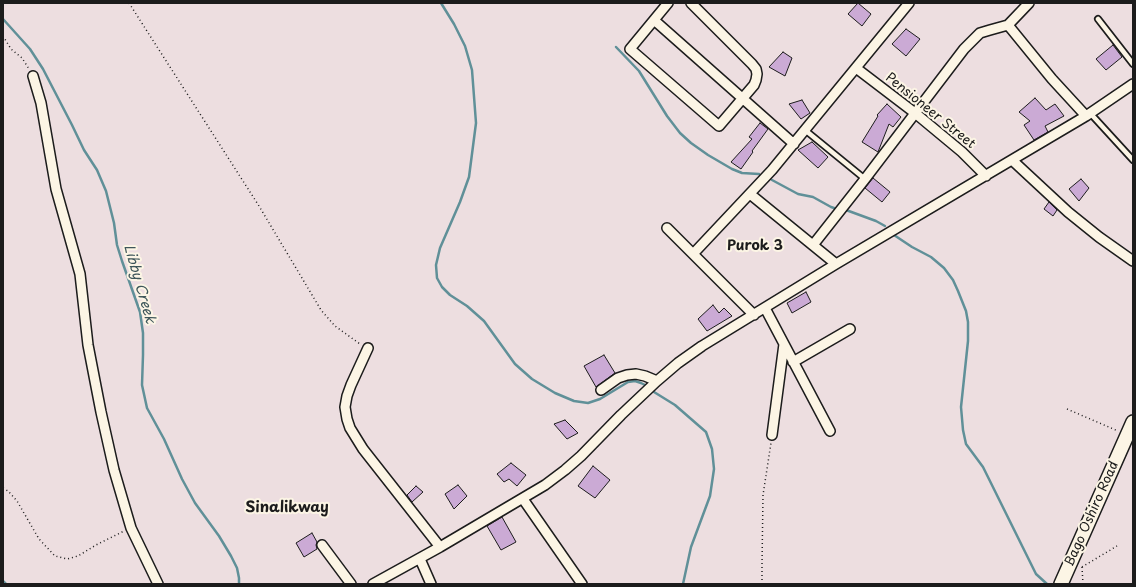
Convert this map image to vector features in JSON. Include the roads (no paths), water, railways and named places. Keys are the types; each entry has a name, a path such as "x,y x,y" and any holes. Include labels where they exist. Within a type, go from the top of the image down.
{"street":[{"path":"668,3 630,49 719,126 754,85 757,74 756,69 690,3"},
{"path":"693,254 750,194 794,144 909,3"},
{"path":"813,245 865,180 964,49 980,33 1008,25 1029,3"},
{"path":"654,20 794,144"},
{"path":"1008,25 1047,74 1088,114"},
{"name":"Pensioneer Street","path":"856,68 915,113 962,152 986,176"},
{"path":"33,76 41,103 56,189 80,274 88,345 102,419 114,470 131,528 158,584"},
{"path":"373,584 420,559 545,485 565,470 657,381 678,363 702,346 836,264 1088,114 1133,84"},
{"path":"1012,160 1041,189 1068,212 1099,237 1133,261"},
{"path":"750,194 836,264"},
{"path":"667,228 754,315"},
{"path":"764,308 830,430"},
{"path":"793,362 850,329"},
{"path":"772,435 784,344"},
{"path":"368,348 347,396 345,407 350,428 362,449 440,547"},
{"path":"601,390 618,378 627,375 636,374 657,381"},
{"name":"Bago Oshiro Road","path":"1061,584 1133,422"},
{"path":"523,499 582,584"},
{"path":"322,545 351,584"},
{"path":"420,559 431,584"}],"lane":[{"path":"1098,19 1133,64"},
{"path":"1088,114 1133,160"},
{"path":"805,130 865,180"}],"waterway":[{"path":"441,3 465,46 472,70 476,123 469,177 440,248 436,265 437,278 442,287 450,295 467,306 484,321 515,364 532,379 555,393 574,401 588,403 600,399 628,382 635,381 647,386"},
{"name":"Libby Creek","path":"3,19 30,49 43,69 84,150 97,170 106,191 114,223 117,245 140,312 143,333 142,385 147,408 195,503 219,536 231,556 237,568 239,584"},
{"path":"616,47 639,71 667,116 680,133 691,143 732,169 742,173 759,174"},
{"path":"772,180 798,194 813,197 834,208"},
{"path":"846,210 876,221 885,226"},
{"path":"894,235 931,257 944,268 953,280 958,291 966,311 968,322 968,341 961,407 966,444 983,467 1036,574 1047,584"},
{"path":"654,392 675,405 706,432 712,449 714,469 710,496 691,547 683,584"},
{"path":"3,581 6,584"}],"district":[{"name":"Purok 3","path":"755,246"},
{"name":"Sinalikway","path":"287,508"}]}
